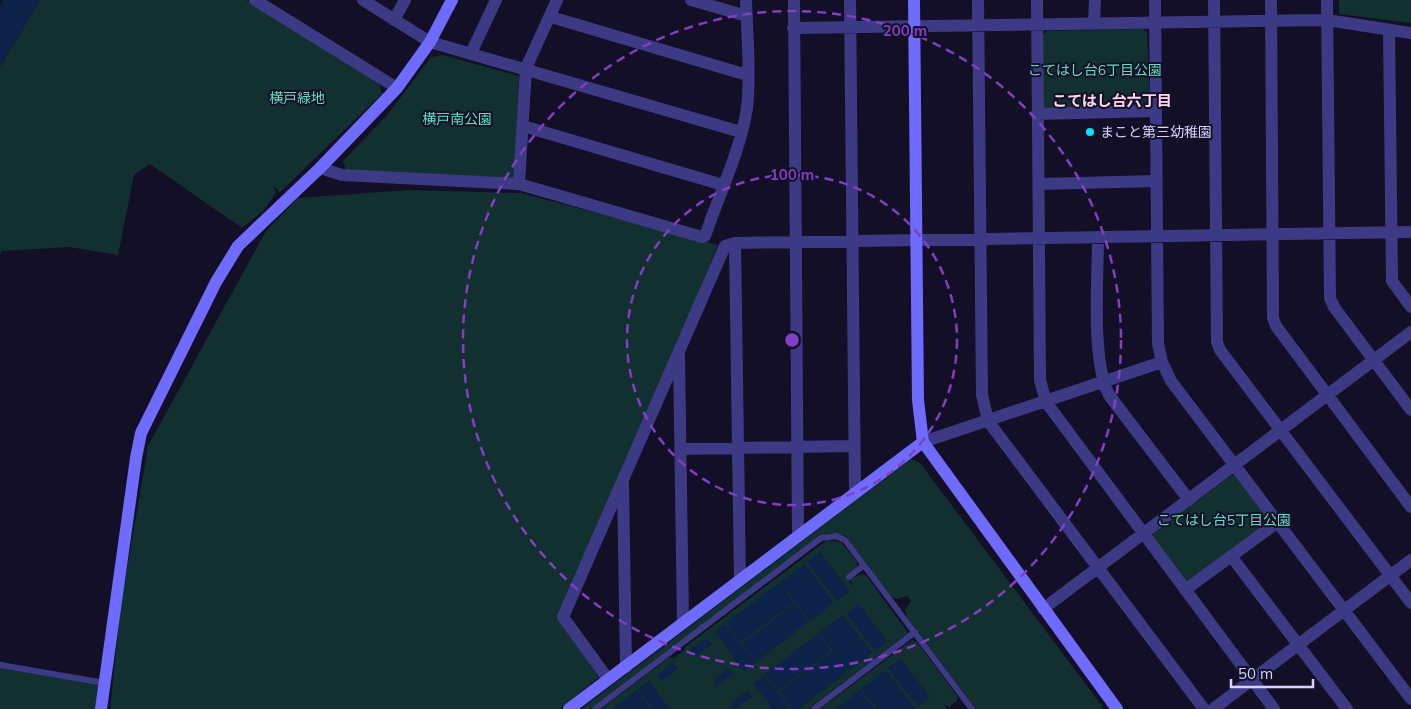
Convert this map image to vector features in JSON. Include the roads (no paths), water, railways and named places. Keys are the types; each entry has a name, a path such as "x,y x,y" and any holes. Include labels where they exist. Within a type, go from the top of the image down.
{"street":[{"path":"255,0 397,88"},
{"path":"363,0 430,42 526,68 741,132"},
{"path":"394,20 405,0"},
{"path":"102,709 141,433 216,282 238,246 320,168 397,88 430,42 452,0"},
{"path":"471,53 496,0"},
{"path":"519,184 526,68 551,17 557,0"},
{"path":"691,0 746,16"},
{"path":"320,168 342,175 519,184 702,237 706,236 741,132 747,107 746,0"},
{"path":"794,0 798,536"},
{"path":"850,0 855,493"},
{"path":"914,0 918,400 923,442 1042,609 1117,709"},
{"path":"978,0 982,395 988,421 1204,709"},
{"path":"1037,0 1040,380 1046,402 1274,709"},
{"path":"1094,23 1095,0"},
{"path":"1155,0 1158,344 1162,362 1171,381 1411,699"},
{"path":"1214,0 1217,342 1411,603"},
{"path":"1271,0 1273,318 1276,326 1327,396 1411,507"},
{"path":"1327,0 1330,298 1334,307 1411,410"},
{"path":"551,17 747,75"},
{"path":"793,28 1327,20 1411,33"},
{"path":"1389,30 1392,281 1411,307"},
{"path":"1038,114 1155,111"},
{"path":"523,126 723,185"},
{"path":"1039,184 1156,181"},
{"path":"608,679 563,616 725,246 735,243 1411,232"},
{"path":"1098,238 1098,358 1103,382 1110,395 1188,500"},
{"path":"735,243 740,579"},
{"path":"1042,609 1411,332"},
{"path":"679,352 683,623"},
{"path":"569,709 923,442 1162,362"},
{"path":"680,450 854,446"},
{"path":"623,479 626,667"},
{"path":"1185,590 1278,522"},
{"path":"1231,556 1347,709"},
{"path":"1213,709 1411,560"}],"lane":[{"path":"595,709 825,537 843,538 972,709"},
{"path":"849,577 864,565"},
{"path":"814,709 915,632"},
{"path":"0,665 105,683"}],"water":[{"path":"3,0 40,0 0,67 0,6"},
{"path":"820,552 850,592 837,601 807,562"},
{"path":"805,564 834,603 810,621 780,582"},
{"path":"779,583 794,603 741,642 726,623"},
{"path":"795,604 809,622 756,662 742,644"},
{"path":"859,604 887,641 875,651 846,613"},
{"path":"843,615 872,653 848,671 819,633"},
{"path":"725,624 755,663 744,671 715,632"},
{"path":"818,634 831,651 778,691 765,674"},
{"path":"707,638 712,644 695,657 690,650"},
{"path":"832,652 847,672 798,709 792,709 779,692"},
{"path":"901,659 930,697 917,706 888,668"},
{"path":"673,663 678,669 662,681 657,675"},
{"path":"730,668 734,673 717,686 713,680"},
{"path":"886,670 914,709 877,709 861,689"},
{"path":"764,675 790,709 773,709 753,683"},
{"path":"649,681 670,709 653,709 638,689"},
{"path":"637,690 651,709 612,709"},
{"path":"860,690 874,709 835,709"},
{"path":"747,691 752,697 734,709 730,704"}],"place":[{"name":"まこと第三幼稚園","path":"1090,132"}],"district":[{"name":"こてはし台六丁目","path":"1112,100"}],"park label":[{"name":"こてはし台6丁目公園","path":"1095,70"},
{"name":"横戸緑地","path":"297,98"},
{"name":"横戸南公園","path":"457,119"},
{"name":"こてはし台5丁目公園","path":"1224,520"}]}
